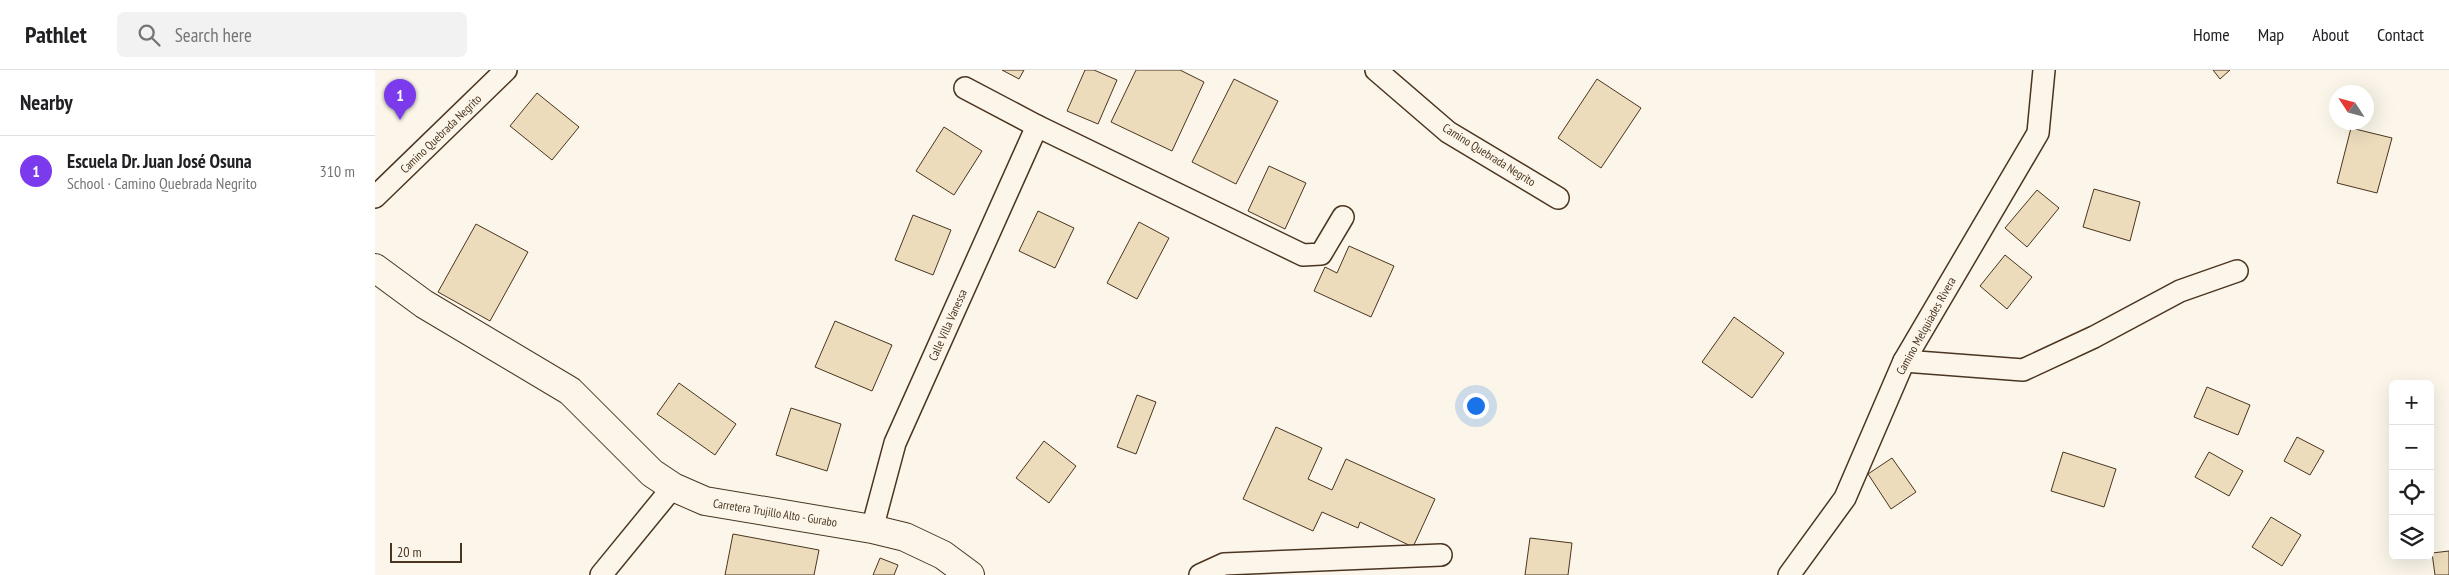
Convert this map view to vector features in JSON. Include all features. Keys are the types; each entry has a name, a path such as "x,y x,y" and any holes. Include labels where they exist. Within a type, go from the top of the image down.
{"main road":[{"name":"Carretera Trujillo Alto - Gurabo","path":"375,268 424,304 570,391 652,473 673,488 705,501 872,529 905,537 943,556 970,575"}],"street":[{"name":"Camino Quebrada Negrito","path":"375,197 506,70"},
{"name":"Camino Quebrada Negrito","path":"1376,70 1447,132 1558,198"},
{"name":"Camino Melquiades Rivera","path":"1789,575 1845,498 1904,361 2038,133 2044,70"},
{"path":"965,88 1037,126 1303,255 1321,254 1343,217"},
{"name":"Calle Villa Vanessa","path":"872,529 895,443 1037,126"},
{"path":"1904,361 2023,370 2094,337 2180,291 2237,271"},
{"path":"601,575 673,488"},
{"path":"1200,575 1224,564 1441,555"}],"building":[{"path":"1002,70 1024,70 1019,79"},
{"path":"1085,70 1094,70 1117,80 1098,124 1067,111"},
{"path":"1136,70 1180,70 1204,82 1172,151 1111,122"},
{"path":"2213,70 2230,70 2220,79"},
{"path":"1234,79 1278,101 1236,184 1192,162"},
{"path":"1597,79 1641,108 1601,168 1558,138"},
{"path":"537,93 579,127 552,160 510,126"},
{"path":"944,127 982,151 954,195 916,171"},
{"path":"2350,130 2359,130 2392,138 2377,193 2337,183"},
{"path":"1269,166 1306,183 1285,229 1248,211"},
{"path":"2094,189 2140,202 2130,241 2083,227"},
{"path":"2037,190 2059,208 2027,247 2005,228"},
{"path":"1038,211 1074,228 1055,268 1019,251"},
{"path":"913,215 951,230 933,275 895,260"},
{"path":"1139,222 1169,238 1137,299 1107,283"},
{"path":"476,224 528,252 490,321 438,292"},
{"path":"1349,246 1394,266 1371,317 1314,291 1325,267 1337,273"},
{"path":"2005,255 2032,277 2007,309 1980,286"},
{"path":"1734,317 1784,353 1752,398 1702,362"},
{"path":"835,321 892,345 872,391 815,367"},
{"path":"679,383 736,424 715,455 657,414"},
{"path":"2207,387 2250,405 2238,435 2194,417"},
{"path":"1137,395 1156,402 1136,454 1117,447"},
{"path":"791,408 841,424 827,471 776,455"},
{"path":"1276,427 1322,448 1308,479 1332,490 1346,459 1435,499 1413,547 1360,522 1358,528 1322,512 1313,531 1243,499"},
{"path":"2297,437 2324,451 2310,475 2284,461"},
{"path":"1044,441 1076,466 1049,503 1016,478"},
{"path":"2063,452 2116,469 2104,507 2051,491"},
{"path":"2209,452 2243,471 2229,496 2195,477"},
{"path":"1892,458 1916,492 1891,509 1868,474"},
{"path":"2271,517 2301,535 2282,566 2252,547"},
{"path":"733,534 819,550 814,575 725,575"},
{"path":"1530,538 1572,543 1568,575 1525,575"},
{"path":"2449,551 2449,575 2435,575 2434,553"},
{"path":"880,558 898,565 894,575 873,575"}],"place":[{"name":"Escuela Dr. Juan José Osuna","path":"400,120"}]}
